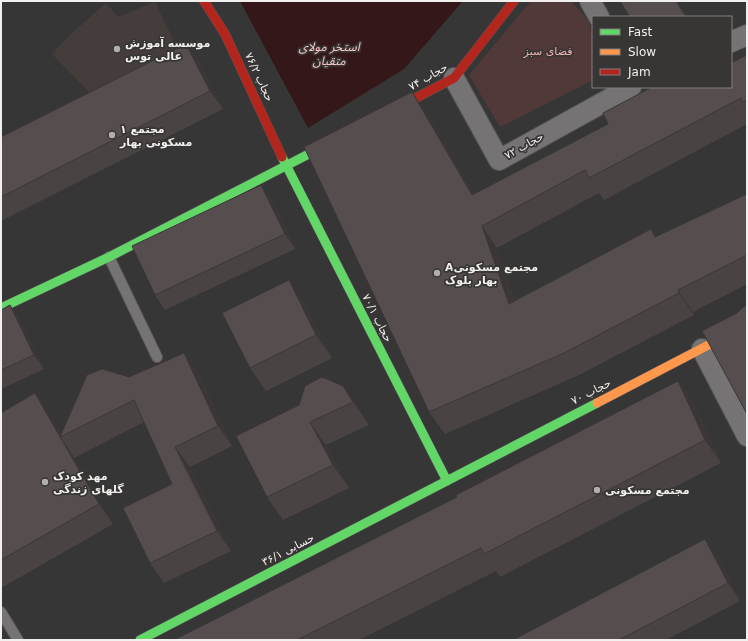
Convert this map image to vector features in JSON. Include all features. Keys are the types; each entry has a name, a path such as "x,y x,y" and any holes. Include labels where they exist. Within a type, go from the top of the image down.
{"street":[{"name":"حجاب ۷۶/۲","path":"204,1 225,34 286,166"},
{"name":"حجاب ۷۴","path":"384,114 454,78 514,1"},
{"path":"590,1 598,16"},
{"path":"732,42 747,35"},
{"name":"حجاب ۷۲","path":"454,78 499,160 629,88"},
{"path":"1,308 108,257 342,136"},
{"name":"حجاب ۷۰/۱","path":"286,166 447,481"},
{"name":"حجاب ۷۰","path":"447,481 747,325"},
{"path":"702,349 747,436"},
{"name":"حسابی ۳۶/۱","path":"140,640 447,481"}],"lane":[{"path":"108,257 157,357"},
{"path":"1,612 18,640"}],"shaded area":[{"name":"موسسه آموزش عالی توس","path":"155,2 182,58 96,99 52,54 71,34 106,3 118,17"}],"green space":[{"name":"فضای سبز","path":"531,1 571,1 587,19 592,31 592,81 500,127 469,75"}],"water":[{"name":"استخر مولای متقیان","path":"240,1 463,1 404,69 308,128"}],"building":[{"path":"620,1 676,1 685,16 629,16"},
{"path":"186,44 210,91 1,197 1,137"},
{"path":"747,55 747,100 743,102 741,98 589,178 585,170 482,226 509,304 651,229 655,237 747,194 747,255 678,290 679,293 564,353 429,412 304,147 412,92 472,195 608,124 603,113 650,88 732,88 732,62"},
{"path":"261,185 285,234 155,295 132,246"},
{"path":"289,280 316,335 250,368 222,313"},
{"path":"10,305 34,355 1,370 1,310"},
{"path":"747,305 747,414 702,331 737,313"},
{"path":"184,353 218,426 175,447 217,531 150,563 123,508 172,484 134,400 60,437 87,375 102,369 129,377"},
{"path":"322,377 343,386 353,402 310,422 333,465 267,497 236,436 299,405 305,386"},
{"path":"678,381 705,440 484,554 481,548 297,640 174,640 457,497 456,495"},
{"name":"مهد کودک گلهای زندگی","path":"35,393 99,504 1,560 1,413"},
{"path":"705,539 728,583 619,640 513,640"}],"traffic: fast":[{"path":"1,308 109,257 334,141"},
{"path":"282,157 447,481"},
{"path":"140,640 597,403"}],"traffic: slow":[{"path":"597,403 747,325"}],"traffic: jam":[{"path":"204,1 225,34 282,157"},
{"path":"389,112 454,78 514,1"}],"place":[{"name":"موسسه آموزش عالی توس","path":"117,49"},
{"name":"۱ مجتمع مسکونی بهار","path":"112,135"},
{"name":"Aمجتمع مسکونی بهار بلوک","path":"437,273"},
{"name":"مهد کودک گلهای زندگی","path":"45,482"},
{"name":"مجتمع مسکونی","path":"597,490"}]}
